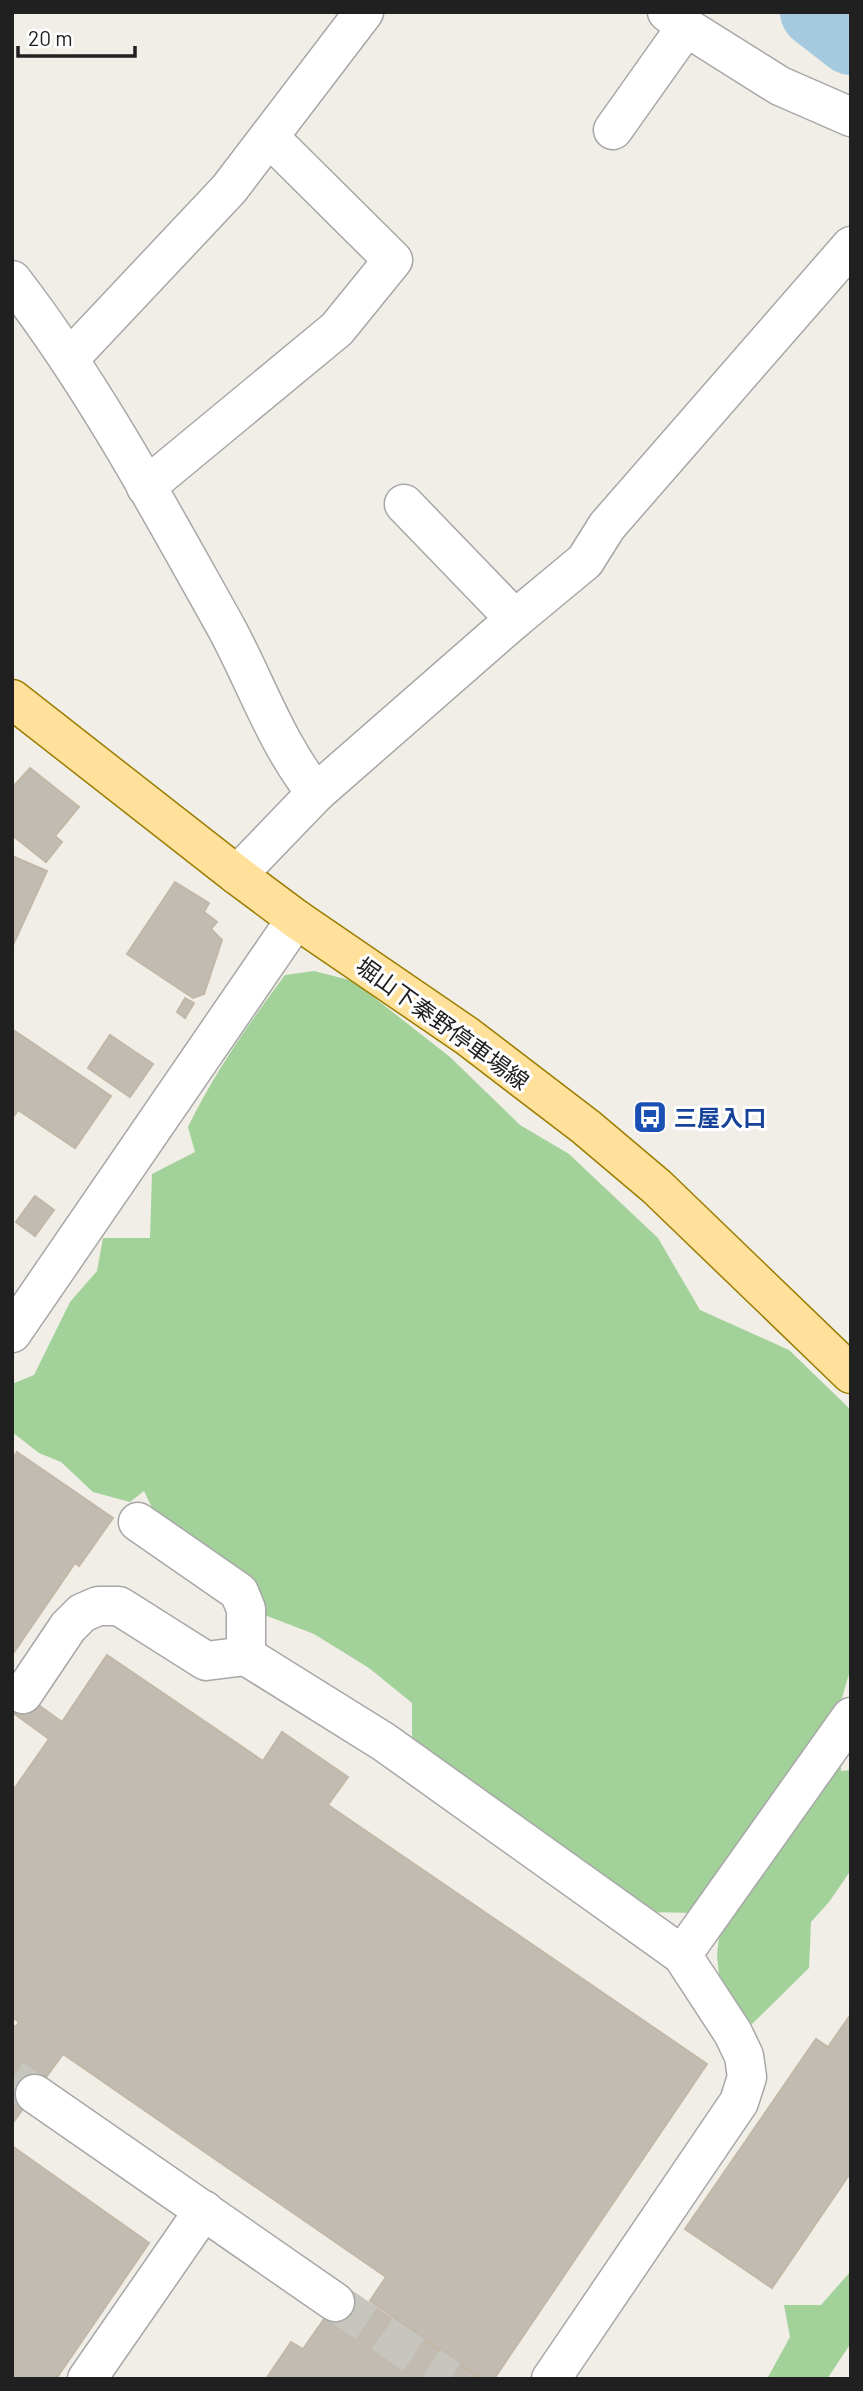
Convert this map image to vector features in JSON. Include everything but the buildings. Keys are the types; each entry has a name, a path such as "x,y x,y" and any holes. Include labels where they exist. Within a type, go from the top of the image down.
{"main road":[{"name":"堀山下秦野停車場線","path":"12,699 296,919 467,1036 586,1127 657,1187 851,1374"}],"street":[{"path":"69,359 229,189 359,14"},
{"path":"613,130 677,20 780,86 851,117"},
{"path":"146,487 337,329 393,260 269,137"},
{"path":"237,875 316,793 514,619 585,561 607,526 851,246"},
{"path":"12,280 69,359 146,487 228,632 299,772 316,793"},
{"path":"404,504 514,619"},
{"path":"12,1334 296,919"},
{"path":"138,1522 239,1592 246,1609 246,1656"},
{"path":"23,1694 68,1626 82,1614 98,1606 119,1606 205,1661 246,1656 384,1742 682,1955 733,2033 744,2056 747,2077 739,2102 551,2379"},
{"path":"682,1955 851,1717"},
{"path":"35,2094 335,2302"},
{"path":"87,2379 204,2210"}],"green space":[{"path":"314,971 353,981 450,1057 520,1125 569,1154 658,1238 700,1310 789,1350 851,1410 851,1667 842,1698 841,1771 851,1770 851,1870 811,1922 809,1968 752,2024 722,2007 717,1955 721,1918 696,1913 646,1912 412,1740 412,1703 369,1668 314,1634 262,1614 157,1518 144,1491 130,1502 93,1492 61,1462 39,1453 12,1432 12,1384 34,1375 70,1302 97,1271 103,1238 150,1238 152,1174 195,1152 188,1127 233,1048 285,975"},
{"path":"851,2271 851,2343 827,2379 767,2379 790,2337 784,2305 821,2305"}],"waterway":[{"path":"815,12 851,40"}],"tunnel":[{"path":"12,2078 35,2094"},
{"path":"335,2302 450,2379"}],"place":[{"name":"三屋入口","path":"650,1117"}]}
